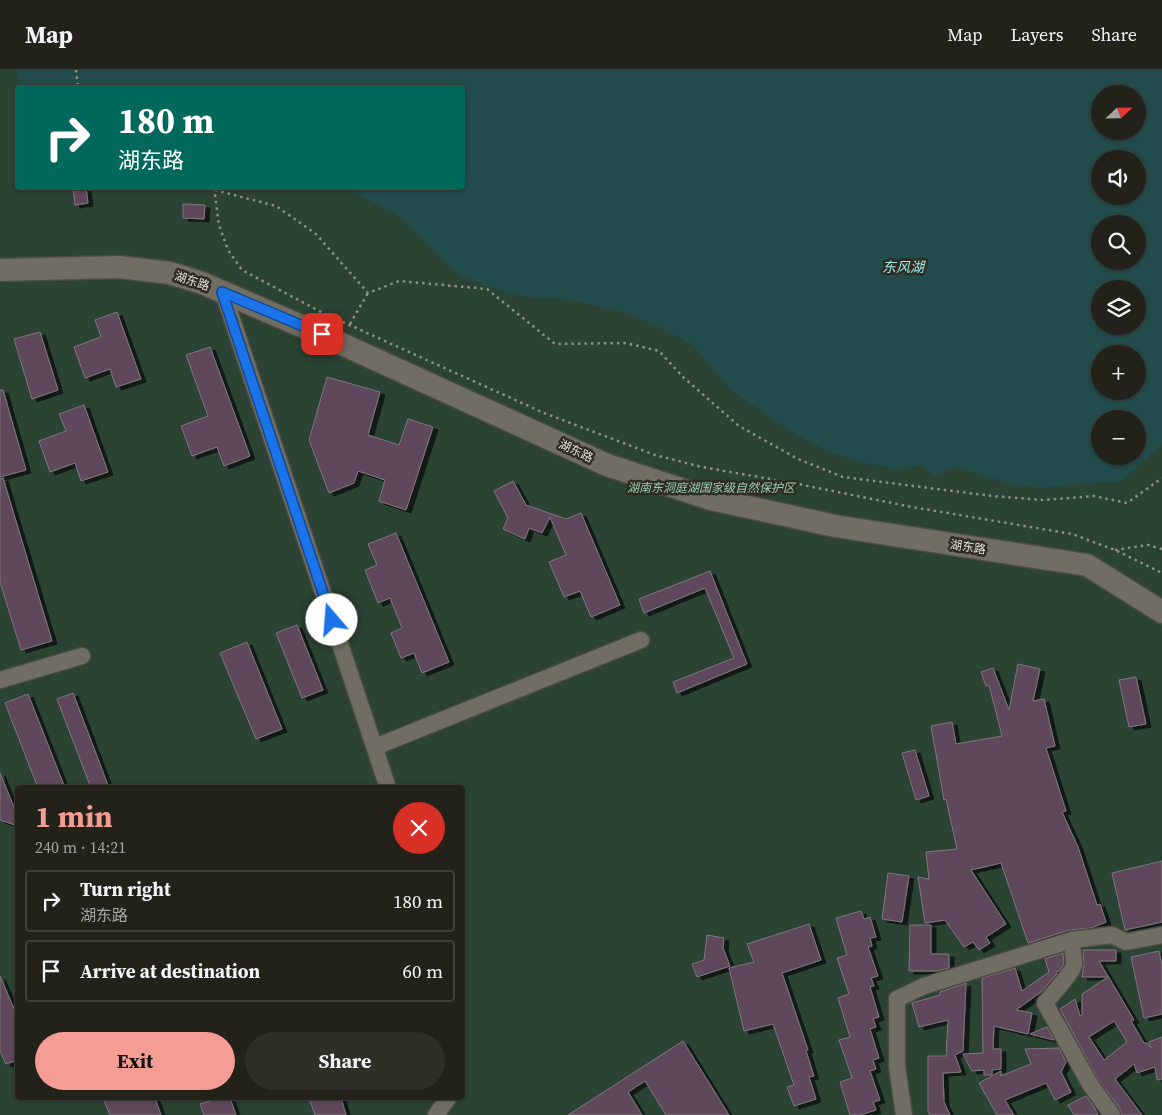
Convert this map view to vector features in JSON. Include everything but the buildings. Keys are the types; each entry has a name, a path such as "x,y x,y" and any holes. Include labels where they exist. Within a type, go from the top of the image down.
{"street":[{"name":"湖东路","path":"0,270 119,267 170,273 202,283 322,334 607,466 711,499 835,526 1087,565 1162,612"},
{"path":"222,292 387,785"},
{"path":"375,748 641,640"},
{"path":"0,680 82,656"},
{"path":"904,1115 897,1066 897,999 924,986 1072,940 1112,934 1126,942 1162,935"},
{"path":"1072,940 1074,965 1071,974 1056,988 1045,1003 1090,1084 1112,1115"},
{"path":"436,1115 447,1100"}],"path":[{"path":"76,70 78,85"},
{"path":"215,190 219,225 228,250 242,270 323,313 544,413 655,455 702,467 912,507 1072,534 1115,550 1162,573"},
{"path":"219,190 276,206 316,234 368,294"},
{"path":"350,325 368,294 399,281 487,288 555,344 626,343 660,351 683,377 738,426 798,460 843,477 992,496 1043,500 1094,496 1127,503 1162,478"},
{"path":"1115,550 1148,545 1162,549"}],"green space":[{"name":"湖南东洞庭湖国家级自然保护区","path":"0,70 1162,70 1162,1115 0,1115"}],"water":[{"name":"东风湖","path":"16,70 1162,70 1162,444 1146,459 1146,410 1091,410 1091,465 1139,465 1121,482 1040,488 1012,484 955,467 933,476 923,465 901,469 873,465 828,452 784,427 731,390 692,344 631,314 566,299 531,298 516,295 459,275 401,217 350,190 465,190 465,85 20,85"}],"route":[{"path":"322,334 222,292 332,620"}]}
